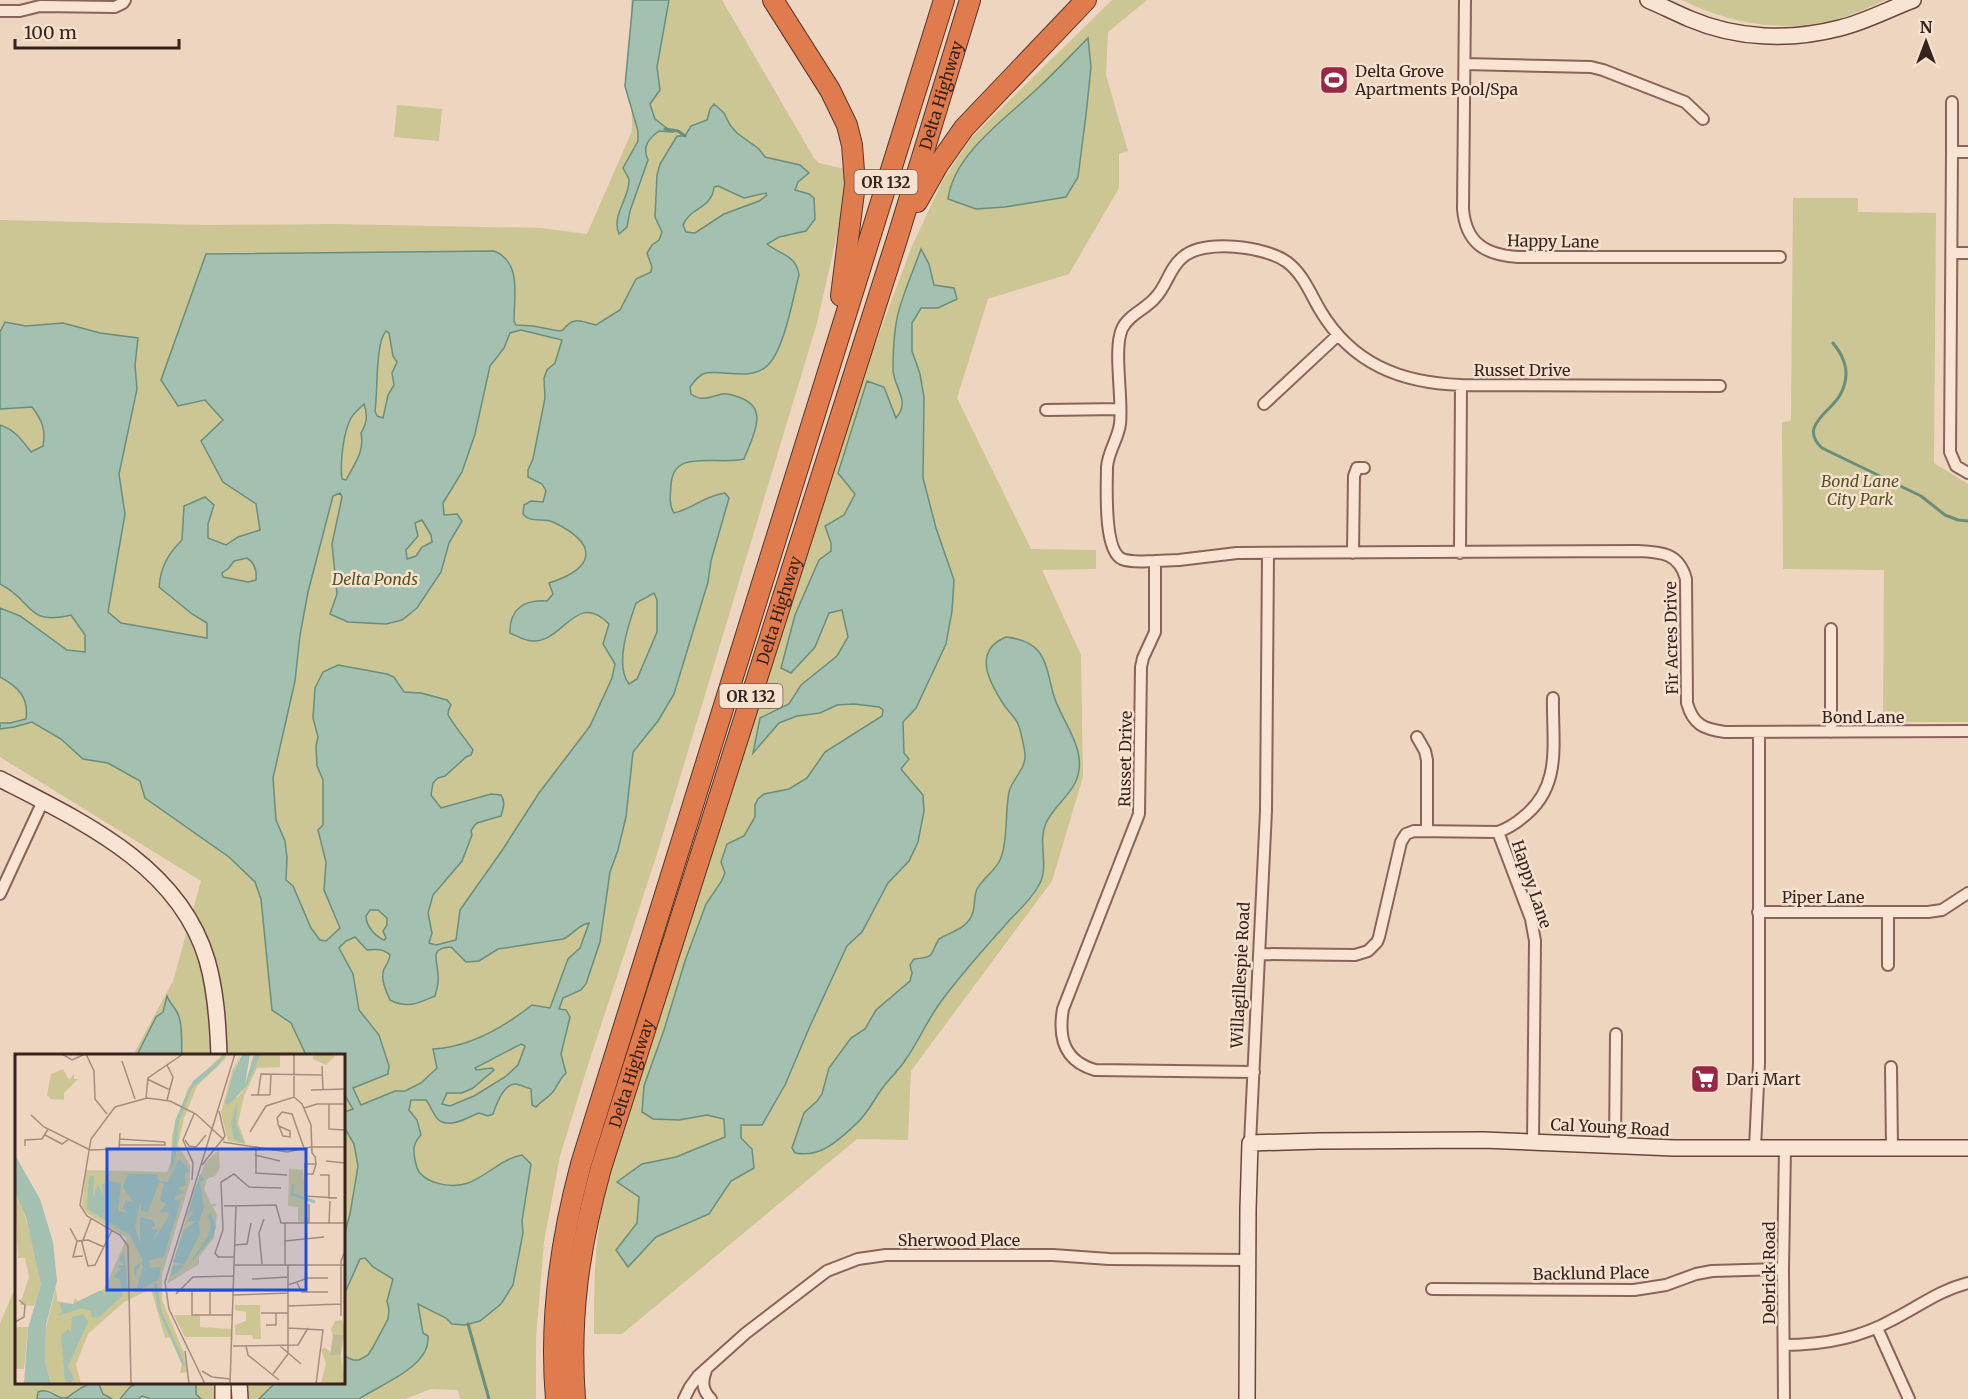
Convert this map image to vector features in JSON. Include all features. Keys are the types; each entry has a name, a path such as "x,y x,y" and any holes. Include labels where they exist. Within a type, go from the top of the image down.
{"highway":[{"path":"773,0 831,90 847,125 852,145 855,184 848,251 831,366"},
{"name":"Delta Highway","path":"556,1399 553,1356 556,1291 564,1233 572,1198 944,0"},
{"name":"Delta Highway","path":"575,1399 573,1318 583,1243 595,1190 898,236 970,0"},
{"path":"898,236 938,165 964,128 1086,0"}],"main road":[{"path":"1648,0 1690,20 1714,28 1778,37 1841,28 1913,0"},
{"path":"0,779 91,828 138,861 165,885 179,902 198,934 207,959 216,1003 219,1054"},
{"name":"Cal Young Road","path":"1250,1143 1429,1140 1615,1146 1968,1148"},
{"name":"Willagillespie Road","path":"1247,1399 1250,1143"},
{"path":"239,1384 240,1399"}],"street":[{"path":"0,11 20,11 40,6 115,7 125,0"},
{"name":"Happy Lane","path":"1465,0 1464,216 1469,235 1480,246 1498,255 1518,257 1780,257"},
{"path":"1465,64 1591,67 1604,70 1685,102 1703,119"},
{"path":"1952,102 1950,452 1956,466 1968,473"},
{"path":"1952,152 1968,152"},
{"name":"Russet Drive","path":"1254,1072 1095,1070 1077,1061 1067,1050 1062,1038 1061,1025 1064,1009 1139,814 1141,667 1155,632 1155,561 1121,558 1114,552 1110,541 1107,467 1108,458 1119,430 1121,331 1128,321 1159,294 1184,256 1197,249 1210,247 1251,248 1279,256 1298,272 1338,335 1367,360 1391,373 1425,382 1461,385 1720,386"},
{"path":"1952,254 1968,253"},
{"path":"1264,404 1338,335"},
{"path":"1460,553 1461,385"},
{"path":"1046,410 1120,409"},
{"path":"1353,553 1354,476 1357,468 1364,468"},
{"name":"Fir Acres Drive","path":"1155,561 1184,560 1231,553 1638,551 1663,553 1671,557 1684,571 1686,579 1686,692 1690,713 1703,727 1714,730 1759,732"},
{"name":"Willagillespie Road","path":"1250,1143 1266,810 1268,553"},
{"path":"1831,629 1831,732"},
{"name":"Happy Lane","path":"1533,1142 1535,939 1531,919 1498,832 1533,809 1547,790 1552,763 1552,698"},
{"name":"Bond Lane","path":"1759,732 1968,731"},
{"path":"1755,1148 1759,1063 1759,732"},
{"path":"1417,737 1427,760 1427,830"},
{"path":"0,894 43,801"},
{"path":"1259,954 1347,955 1368,951 1379,937 1403,837 1410,831 1427,830 1498,832"},
{"name":"Piper Lane","path":"1758,912 1928,912 1942,910 1968,893"},
{"name":"Piper Lane","path":"1888,912 1888,965"},
{"path":"1615,1146 1616,1034"},
{"path":"1891,1067 1892,1148"},
{"name":"Debrick Road","path":"1784,1399 1785,1148"},
{"name":"Sherwood Place","path":"684,1399 694,1380 746,1333 821,1276 843,1264 865,1258 1053,1256 1109,1259 1248,1260"},
{"name":"Backlund Place","path":"1432,1289 1634,1290 1666,1285 1712,1271 1783,1269"},
{"path":"1784,1345 1830,1343 1877,1328 1942,1292 1968,1283"},
{"path":"1877,1328 1908,1399"},
{"path":"707,1368 703,1386 705,1393 711,1399"}],"green space":[{"name":"Delta Ponds","path":"631,0 722,0 814,158 819,163 845,169 841,217 817,323 657,854 560,1156 544,1242 536,1338 536,1399 460,1399 458,1390 431,1389 405,1399 0,1399 0,1323 15,1288 15,1384 345,1384 345,1054 134,1054 173,981 201,881 0,757 0,220 206,225 334,224 541,228 587,234 632,131"},
{"path":"1112,0 1147,0 1108,32 1106,75 1128,151 1119,154 1119,188 1069,274 988,299 957,398 1031,549 1096,550 1096,569 1042,570 1081,655 1083,777 1052,881 911,1071 908,1140 857,1139 622,1334 594,1334 594,1284 598,1234 603,1201 616,1150 864,374 912,246 942,182 971,138"},
{"path":"1682,0 1886,0 1833,20 1789,26 1734,19"},
{"path":"397,105 442,109 439,141 394,137"},
{"name":"Bond Lane City Park","path":"1793,198 1858,198 1858,212 1936,213 1934,463 1968,484 1968,722 1883,722 1884,570 1783,569 1782,422 1791,421"}],"shaded area":[{"path":"633,0 669,0 657,67 660,90 650,104 655,119 672,132 659,131 647,144 648,160 630,211 627,227 619,234 617,221 629,181 623,168 638,141 638,131 625,86"},
{"path":"1088,38 1091,67 1078,177 1066,197 1005,207 976,209 948,199 952,182 971,151"},
{"path":"714,104 724,113 737,133 759,149 765,157 800,165 809,173 798,182 795,190 814,198 815,219 806,231 779,237 767,244 791,259 799,275 783,337 773,359 760,371 752,373 703,374 690,387 691,394 699,398 727,394 750,403 755,409 756,425 744,459 687,462 679,466 673,474 670,500 674,513 725,493 729,498 711,561 708,582 674,694 658,721 633,752 626,817 610,872 600,942 586,984 581,990 563,998 559,1009 566,1010 570,1017 561,1054 566,1073 551,1094 536,1107 532,1105 531,1089 516,1084 504,1091 493,1114 488,1116 479,1113 460,1121 445,1123 438,1119 426,1100 411,1100 409,1110 417,1120 421,1135 414,1147 416,1166 424,1177 436,1183 449,1185 468,1183 507,1160 522,1155 531,1164 522,1221 523,1233 513,1285 501,1304 480,1321 465,1325 452,1324 446,1318 418,1304 423,1333 428,1336 427,1347 421,1357 402,1374 359,1399 259,1399 274,1384 345,1384 345,1356 359,1360 368,1355 388,1319 387,1301 393,1279 373,1267 365,1258 360,1259 345,1293 345,1232 358,1166 354,1144 345,1129 345,1112 353,1109 345,1096 345,1054 306,1054 291,1023 272,1010 261,899 255,882 229,857 145,798 140,781 108,763 83,759 61,739 32,722 0,729 0,723 26,719 26,705 17,689 0,677 0,608 20,616 67,650 85,652 85,635 71,615 56,618 37,615 0,584 0,425 14,433 31,452 43,446 44,435 41,421 32,407 0,409 0,332 5,322 26,326 63,323 100,333 138,338 135,365 137,389 119,474 125,514 108,612 121,623 207,638 207,623 159,587 166,561 182,540 184,506 205,497 214,505 208,524 208,538 226,545 238,537 260,530 256,504 223,482 201,441 223,420 205,400 178,406 161,380 206,254 494,251 503,256 513,271 516,325 559,331 574,321 596,325 620,310 636,279 651,272 652,267 647,253 659,240 662,232 655,217 657,175 660,164 677,136 685,136 691,126 707,120","holes":["718,186 744,198 766,193 767,195 759,201 724,214 695,233 686,232 683,225 686,219 709,200 714,187","521,330 562,340 555,363 547,370 544,378 545,398 533,459 528,470 528,477 542,484 546,491 543,502 531,501 524,505 523,514 533,520 553,522 568,530 584,547 586,555 583,563 576,570 549,583 553,594 547,601 525,604 515,612 510,625 510,633 530,641 544,639 579,615 588,612 598,615 609,624 603,644 615,664 612,678 590,726 539,793 460,910 456,940 436,945 429,943 432,933 428,913 433,895 462,861 474,826 501,816 504,806 503,798 501,795 491,794 441,808 431,795 433,783 471,755 473,750 449,716 451,705 447,700 421,693 404,692 394,677 387,674 338,665 323,672 315,688 313,718 318,737 317,766 323,780 323,825 318,830 326,862 324,890 340,928 326,941 320,940 311,928 293,886 286,880 285,841 276,820 273,778 295,681 308,592 333,496 340,493 342,497 332,544 337,594 330,614 348,622 386,624 402,620 417,608 441,572 449,543 462,521 457,514 444,515 443,503 462,472 475,434 490,366 504,348 510,333","386,331 389,333 393,356 397,362 392,373 394,385 388,395 383,418 377,416 375,411 382,337","364,404 366,422 361,433 362,440 358,458 346,480 342,479 342,457 348,424 355,412","422,520 431,535 432,542 422,547 416,556 407,559 406,550 418,536 415,523","247,558 255,567 256,580 248,582 223,577 222,573 234,561","654,593 657,600 657,632 637,679 629,684 625,676 623,655 636,603","370,910 378,910 387,918 387,925 383,931 386,938 384,940 372,930 366,916","589,923 580,948 568,959 550,1008 532,1005 510,1021 473,1040 433,1049 437,1068 421,1083 405,1091 395,1091 361,1105 353,1088 388,1074 389,1066 379,1035 359,1010 353,974 339,948 346,941 355,937 367,950 382,951 390,955 383,973 385,989 390,1000 407,1005 435,996 438,981 436,956 439,950 451,947 466,962 479,961 498,949 563,939","521,1044 525,1046 518,1065 505,1077 474,1096 450,1106 442,1104 447,1093 462,1093 473,1088 494,1070 492,1068 476,1070 475,1068"]},
{"path":"921,249 929,264 934,285 954,288 957,299 938,308 921,308 912,323 912,351 920,374 924,397 923,478 936,528 954,580 952,611 946,644 916,708 903,722 904,753 909,759 901,769 923,795 924,811 918,842 909,861 888,883 862,932 847,946 785,1085 762,1125 741,1125 741,1138 752,1149 754,1168 731,1181 709,1214 656,1237 628,1267 616,1250 637,1223 639,1197 617,1182 642,1164 676,1157 725,1137 724,1119 707,1115 679,1120 653,1119 642,1112 644,1086 685,961 706,904 725,873 721,862 727,844 744,836 755,817 755,805 764,794 789,789 807,778 825,752 882,716 883,710 879,707 854,704 837,705 820,713 797,716 779,723 753,753 760,718 789,704 801,685 837,656 848,637 842,610 829,613 815,647 791,673 781,668 795,615 819,560 831,551 831,543 825,526 844,515 855,494 838,473 867,381 884,387 896,418 900,412 902,400 893,370 895,332 901,302"},
{"path":"1006,637 1028,643 1041,654 1056,702 1074,740 1079,760 1079,770 1074,785 1046,823 1043,838 1042,878 1028,900 964,972 935,1010 909,1055 861,1119 829,1146 813,1153 795,1153 792,1148 804,1113 822,1094 829,1068 851,1038 865,1029 876,1010 910,981 912,973 910,965 914,959 929,956 939,939 959,929 971,918 977,889 995,868 1003,853 1009,792 1025,760 1018,724 993,687 987,668 986,659 989,650"},
{"path":"167,996 177,1011 180,1021 182,1054 138,1054 156,1017 163,1012"},
{"path":"99,1384 103,1394 112,1399 37,1399 38,1392 42,1391 66,1398 86,1385"},
{"path":"135,1384 196,1384 196,1394 201,1399 151,1399 142,1396 138,1399 120,1399"}],"waterway":[{"path":"665,129 678,131 685,136"},
{"path":"1833,343 1844,361 1846,374 1840,395 1815,426 1813,433 1822,448 1921,496 1945,515 1968,521"},
{"path":"468,1324 489,1399"}],"place":[{"name":"Delta Grove Apartments Pool/Spa","path":"1334,80"},
{"name":"Dari Mart","path":"1705,1079"}]}
